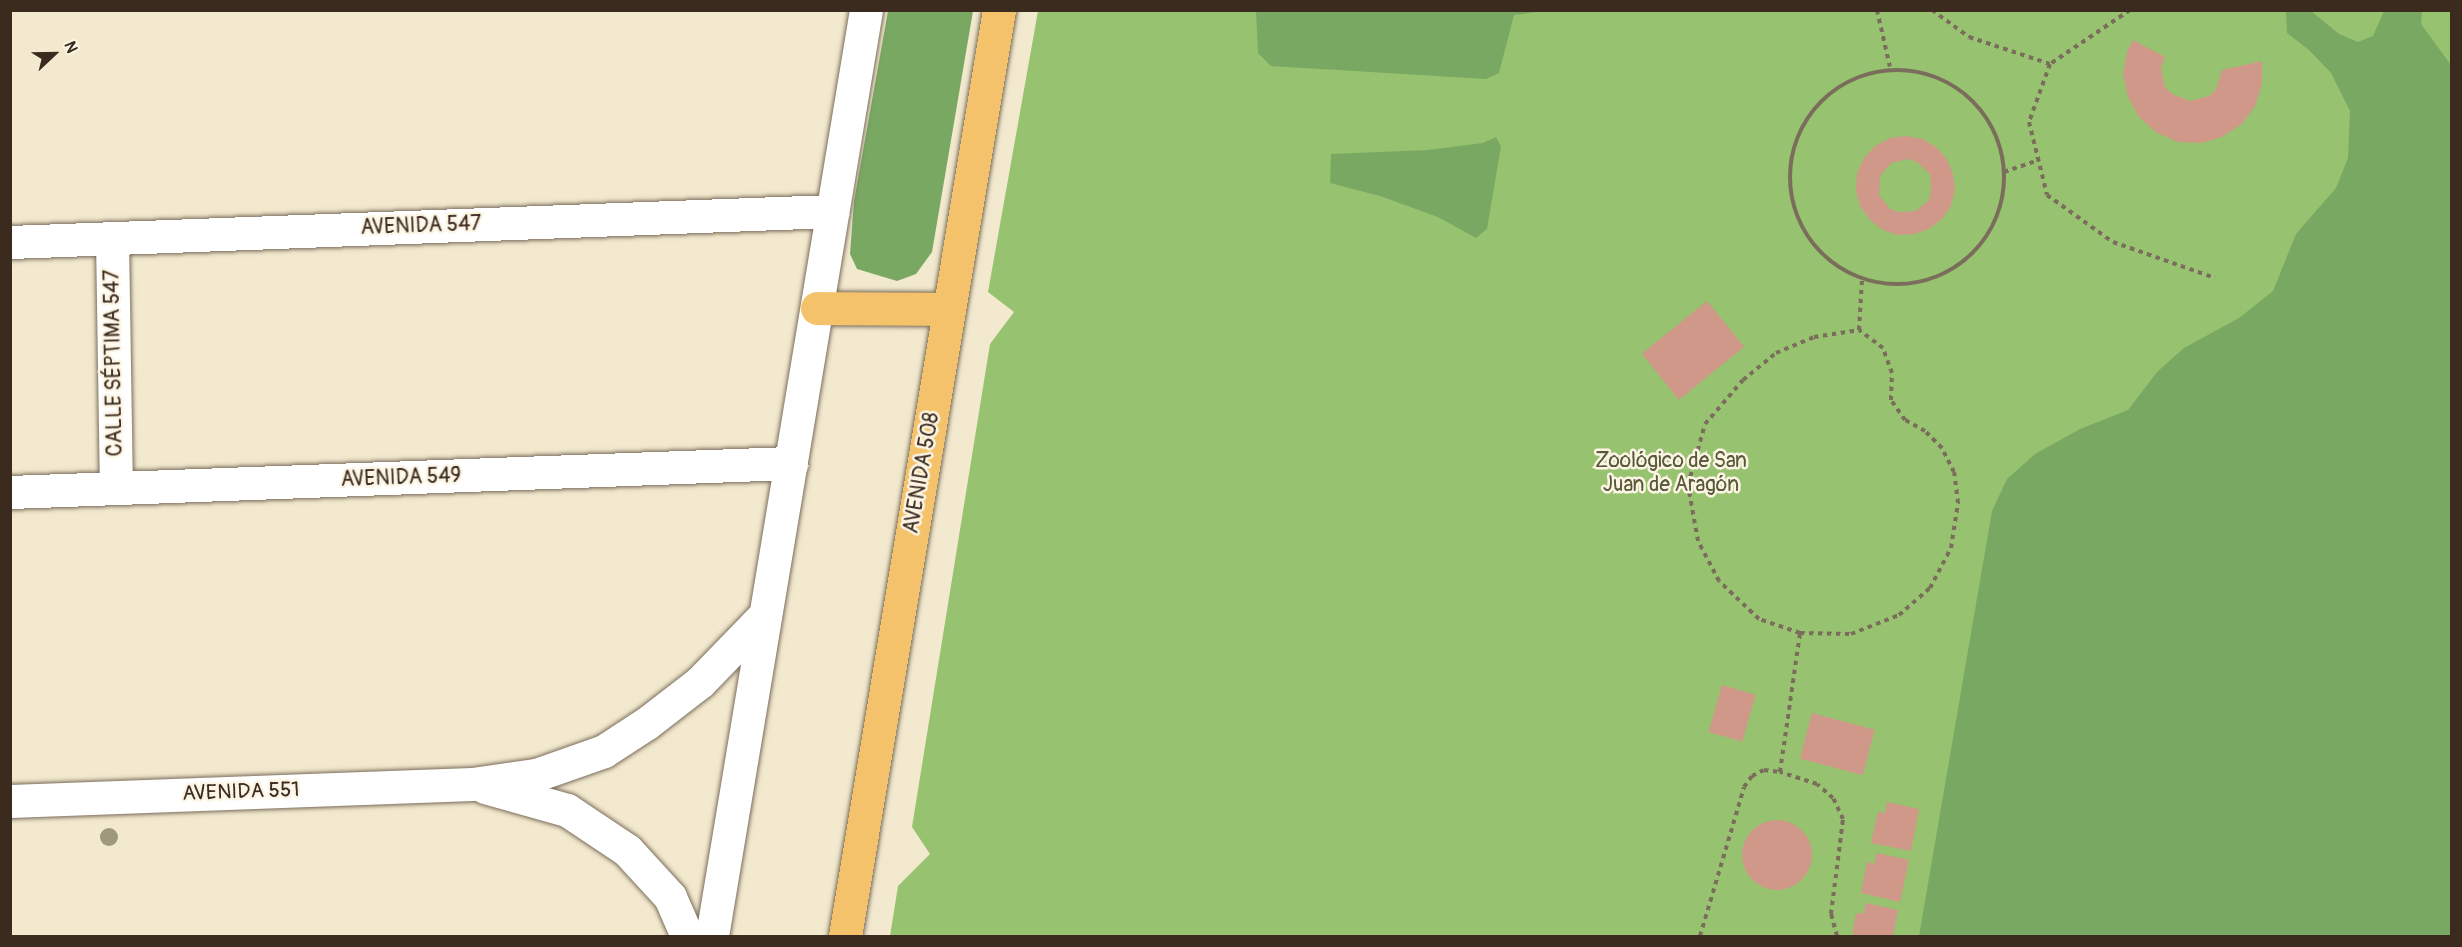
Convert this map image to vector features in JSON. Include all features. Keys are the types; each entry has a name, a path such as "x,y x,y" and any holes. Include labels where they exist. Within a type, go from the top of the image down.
{"main road":[{"name":"AVENIDA 508","path":"845,936 999,10"},
{"path":"817,308 949,309"}],"street":[{"path":"712,936 866,10"},
{"name":"AVENIDA 547","path":"10,242 832,211"},
{"name":"CALLE SÉPTIMA 547","path":"112,238 116,488"},
{"name":"AVENIDA 549","path":"10,492 791,464"},
{"name":"AVENIDA 551","path":"10,801 472,784 537,775 603,751 647,723 700,682 765,615"},
{"name":"AVENIDA 551","path":"472,784 567,810 627,850 669,897 687,936"}],"path":[{"path":"1877,10 1890,67"},
{"path":"1932,10 1969,37 2050,64"},
{"path":"2130,10 2050,64 2029,122 2047,195 2113,242 2215,278"},
{"path":"1890,67 1932,75 1968,97 1994,130 2004,172 1998,214 1977,250 1944,276 1903,287 1862,280 1826,259 1796,215 1789,168 1803,123 1825,96 1859,75 1890,67"},
{"path":"2004,172 2038,160"},
{"path":"1859,330 1862,280"},
{"path":"1859,330 1883,348 1892,373 1891,400 1905,420 1925,431 1942,448 1954,472 1958,503 1951,548 1930,588 1899,615 1851,634 1800,633 1759,619 1719,581 1698,542 1688,485 1705,424 1743,380 1776,353 1814,337 1859,330"},
{"path":"1780,772 1800,633"},
{"path":"1700,936 1744,787 1752,776 1764,770 1780,772 1816,784 1833,798 1843,819 1831,914 1837,936"}],"green space":[{"path":"1256,10 1544,11 1514,15 1499,73 1486,79 1271,66 1258,53"},
{"path":"888,11 973,11 932,252 916,274 897,281 857,269 850,254 854,201"},
{"name":"Zoológico de San Juan de Aragón","path":"1038,11 2451,11 2451,936 890,936 898,886 930,854 912,827 990,344 1014,312 988,292"},
{"path":"2286,11 2311,11 2339,34 2358,42 2373,36 2384,11 2422,11 2421,24 2451,65 2451,936 1919,936 1992,511 2007,479 2035,454 2080,429 2128,410 2157,372 2184,348 2239,318 2273,291 2296,234 2336,188 2348,158 2350,111 2331,73 2309,50 2287,33"},
{"path":"1496,137 1501,146 1487,229 1476,238 1438,217 1380,196 1330,183 1331,154 1427,150 1483,143"}],"building":[{"path":"2133,40 2165,57 2161,67 2165,87 2172,94 2190,101 2209,96 2216,89 2222,70 2262,61 2262,84 2255,106 2242,124 2222,137 2201,143 2177,142 2156,132 2139,117 2128,97 2123,74 2127,52"},
{"path":"1906,136 1923,139 1936,147 1947,159 1953,174 1955,190 1951,206 1942,219 1929,229 1914,234 1898,235 1883,230 1870,220 1860,206 1856,190 1857,173 1864,158 1875,146 1890,138","holes":["1908,159 1917,162 1930,174 1929,200 1916,211 1898,212 1890,209 1879,195 1880,176 1891,163"]},
{"path":"1707,301 1744,347 1679,400 1642,354"},
{"path":"1722,685 1756,695 1742,742 1708,732"},
{"path":"1812,713 1875,730 1863,775 1800,758"},
{"path":"1887,802 1919,809 1911,851 1871,843 1878,812 1885,813"},
{"path":"1777,820 1790,823 1802,830 1809,842 1812,855 1809,868 1802,880 1790,887 1777,890 1764,887 1752,880 1745,868 1742,855 1745,842 1752,830 1764,823"},
{"path":"1877,853 1909,860 1900,902 1861,893 1867,862 1874,864"},
{"path":"1866,903 1898,910 1893,936 1852,936 1856,913 1863,914"}]}
